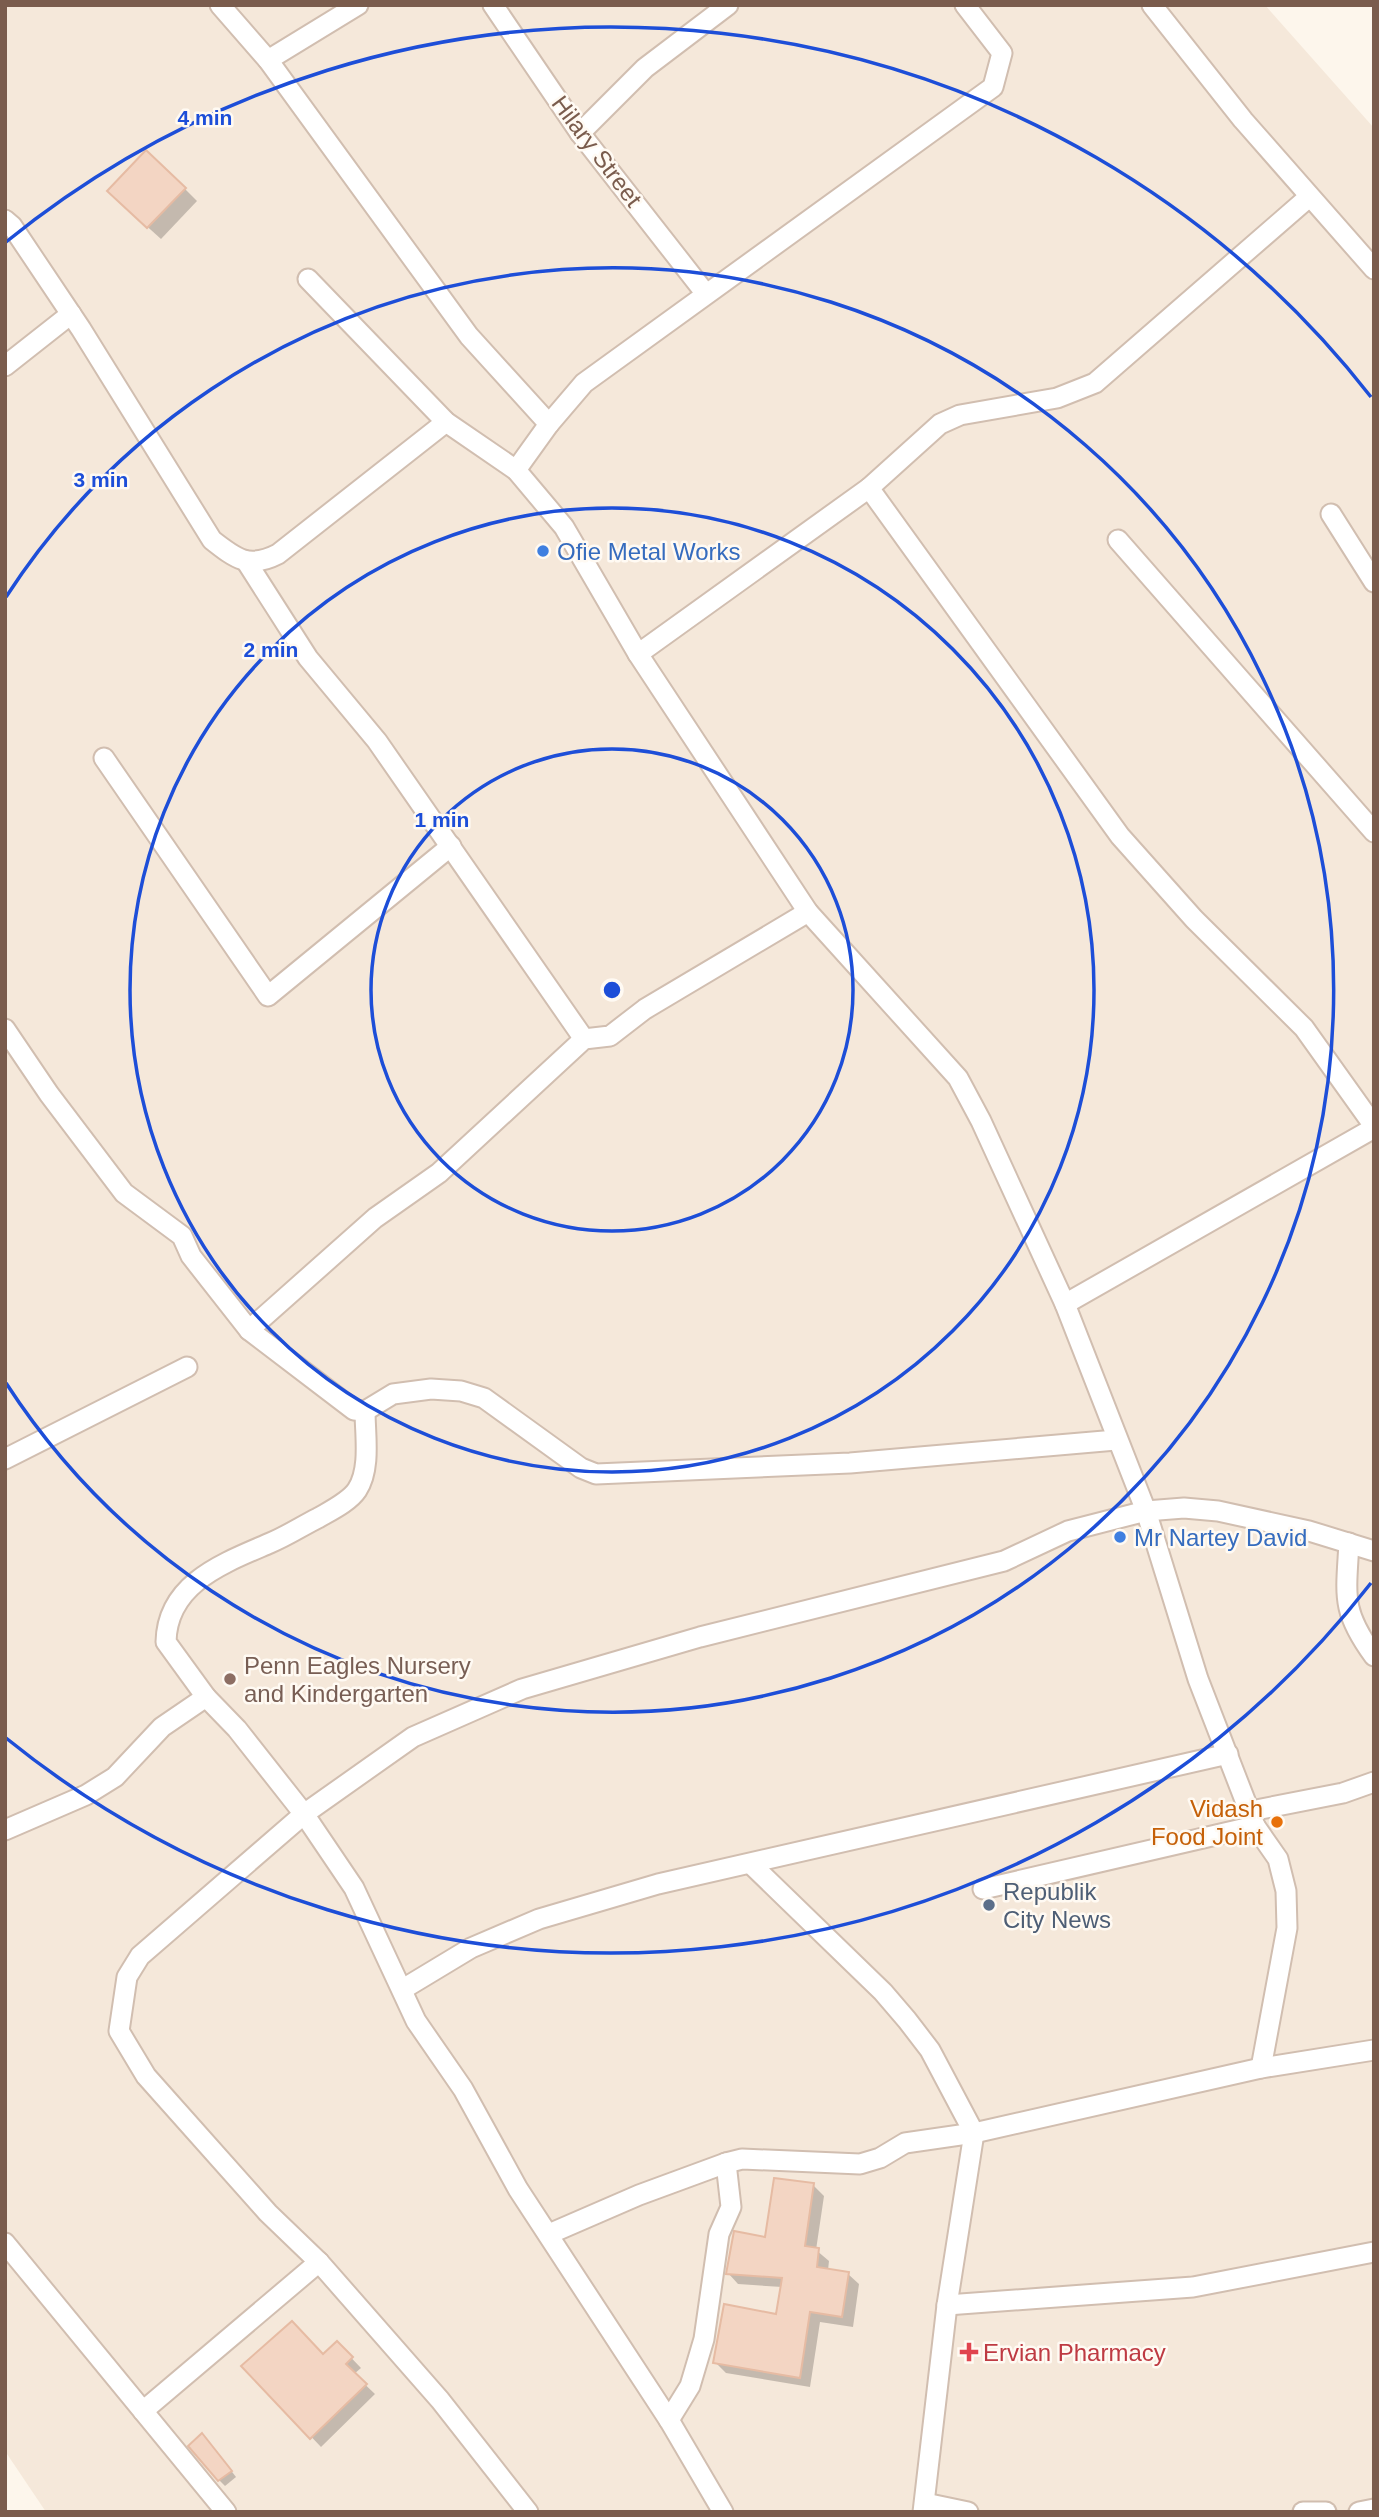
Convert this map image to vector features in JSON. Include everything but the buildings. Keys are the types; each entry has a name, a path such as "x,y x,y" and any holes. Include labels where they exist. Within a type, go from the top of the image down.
{"street":[{"path":"220,5 268,60 469,336 549,424"},
{"path":"268,60 358,5"},
{"name":"Hilary Street","path":"493,5 580,133 706,294"},
{"path":"580,133 645,68 728,5"},
{"path":"516,471 549,424 584,383 838,203 993,87 1002,53 965,5"},
{"path":"1152,5 1309,197 1374,269"},
{"path":"638,654 869,488 940,424 960,415 1057,398 1095,383 1309,197"},
{"path":"5,220 12,226 71,314 212,540 232,556 246,561 263,562 278,554 446,422"},
{"path":"307,279 446,422 516,471 564,527 638,654 808,912 826,936 958,1078 981,1121 1065,1304 1146,1511 1198,1679 1253,1819 1278,1859 1286,1891 1286,1916 1261,2068"},
{"path":"5,366 71,314"},
{"path":"869,488 1120,836 1194,919 1304,1028 1374,1127 1065,1304"},
{"path":"1331,514 1374,582"},
{"path":"1118,540 1374,832"},
{"path":"246,561 308,658 377,741 584,1039"},
{"path":"104,758 268,996 451,846"},
{"path":"249,1330 375,1218 439,1173 584,1039 610,1036 645,1009 808,912"},
{"path":"5,1029 49,1094 124,1193 182,1236 191,1256 249,1330 354,1410 365,1411 393,1394 431,1389 461,1391 484,1398 581,1468 596,1474 863,1462 1116,1440"},
{"path":"5,1459 187,1367"},
{"path":"365,1411 365,1461 357,1490 337,1507 295,1530 218,1565 189,1587 169,1613 166,1643 206,1697 237,1728 304,1814 354,1888 416,2021 463,2089 518,2189 669,2420 723,2512"},
{"path":"528,2512 440,2400 319,2262 268,2213 146,2076 119,2031 127,1977 140,1956 304,1814 413,1737 522,1689 701,1637 1004,1560 1069,1531 1146,1511 1184,1508 1218,1511 1374,1551"},
{"path":"1349,1543 1345,1602 1355,1630 1374,1656"},
{"path":"5,1830 86,1795 115,1777 162,1727 206,1697"},
{"path":"403,1989 471,1948 540,1919 657,1884 752,1865 1228,1754"},
{"path":"983,1889 1253,1819 1374,1782"},
{"path":"752,1865 883,1992 907,2020 930,2050 974,2133 947,2305 924,2508 968,2512"},
{"path":"549,2234 639,2195 742,2159 860,2164 880,2158 905,2143 974,2133 1261,2068 1374,2050"},
{"path":"669,2420 690,2386 704,2339 719,2234 731,2207 726,2163"},
{"path":"5,2243 226,2512"},
{"path":"947,2305 1193,2287 1374,2252"},
{"path":"143,2410 319,2262"},
{"path":"1359,2512 1374,2509"},
{"path":"1303,2512 1325,2512"}],"shaded area":[{"path":"5,5 1265,5 1374,128 1374,2512 46,2512 5,2451"}],"place":[{"name":"Ofie Metal Works","path":"543,551"},
{"name":"Mr Nartey David","path":"1120,1537"},
{"name":"Penn Eagles Nursery and Kindergarten","path":"230,1679"},
{"name":"Vidash Food Joint","path":"1277,1822"},
{"name":"Republik City News","path":"989,1905"},
{"name":"Ervian Pharmacy","path":"969,2352"}]}
